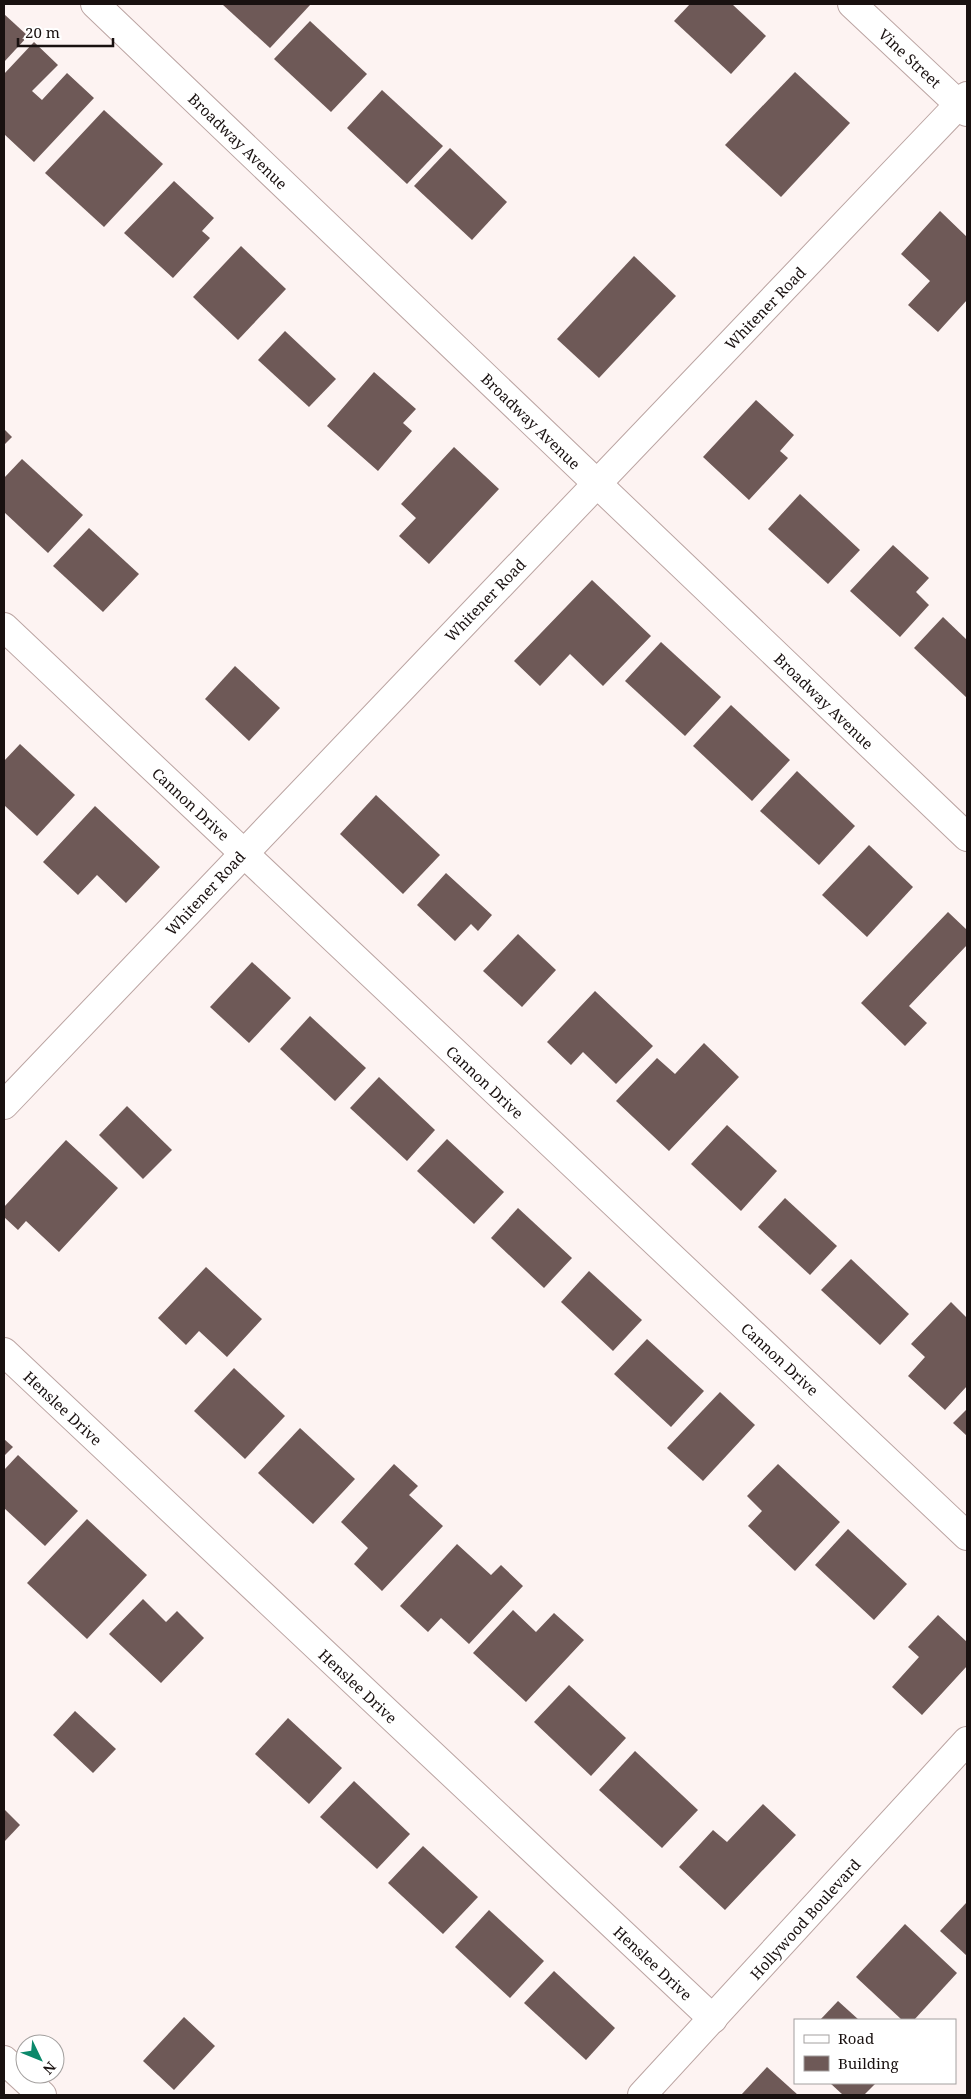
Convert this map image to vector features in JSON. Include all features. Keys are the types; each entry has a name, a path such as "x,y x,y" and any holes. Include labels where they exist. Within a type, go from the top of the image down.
{"street":[{"name":"Broadway Avenue","path":"95,4 967,837"},
{"name":"Vine Street","path":"852,4 965,104"},
{"name":"Whitener Road","path":"4,1105 596,484 965,104"},
{"name":"Cannon Drive","path":"4,627 967,1536"},
{"name":"Henslee Drive","path":"4,1352 713,2019"},
{"name":"Hollywood Boulevard","path":"642,2095 967,1741"},
{"path":"4,2060 42,2095"}],"building":[{"path":"222,4 311,4 270,48"},
{"path":"690,4 732,4 766,36 731,74 674,21"},
{"path":"4,14 28,36 4,62"},
{"path":"310,21 367,74 331,112 274,59"},
{"path":"34,42 58,65 32,91 42,100 67,73 94,98 34,162 4,134 4,74"},
{"path":"795,72 850,123 781,197 725,145"},
{"path":"382,90 443,146 407,184 347,128"},
{"path":"104,110 163,164 104,227 45,173"},
{"path":"450,148 507,202 472,240 414,186"},
{"path":"174,181 214,218 202,231 210,238 173,278 124,233"},
{"path":"940,211 967,237 967,300 938,332 908,305 930,281 901,254"},
{"path":"241,246 286,289 238,340 193,297"},
{"path":"634,256 676,296 599,378 557,339"},
{"path":"285,331 336,379 309,407 258,360"},
{"path":"374,372 416,409 403,423 412,431 378,471 327,426"},
{"path":"756,400 794,435 780,451 788,458 749,500 703,457"},
{"path":"4,429 12,437 4,445"},
{"path":"454,447 499,489 429,564 399,536 416,518 401,504"},
{"path":"22,459 83,515 48,553 4,512 4,478"},
{"path":"800,494 860,550 828,584 768,529"},
{"path":"89,528 139,574 103,612 53,566"},
{"path":"893,545 929,578 916,592 929,605 900,637 850,591"},
{"path":"592,580 651,636 603,686 570,654 540,686 514,661"},
{"path":"943,617 967,640 967,698 914,648"},
{"path":"661,642 721,697 685,736 625,681"},
{"path":"235,666 280,708 249,741 205,699"},
{"path":"731,705 790,760 752,801 693,746"},
{"path":"20,744 75,795 37,836 4,805 4,761"},
{"path":"797,771 855,826 819,865 760,811"},
{"path":"376,795 440,855 403,894 340,834"},
{"path":"95,806 160,867 126,903 97,875 78,895 43,862"},
{"path":"869,845 913,887 867,937 822,895"},
{"path":"446,873 492,915 478,931 471,924 455,941 417,905"},
{"path":"948,912 967,930 967,945 909,1006 927,1023 905,1046 861,1003"},
{"path":"518,934 556,970 522,1007 483,971"},
{"path":"252,962 291,998 249,1043 210,1007"},
{"path":"595,991 653,1046 616,1084 583,1052 571,1065 547,1042"},
{"path":"310,1016 366,1068 335,1101 280,1049"},
{"path":"704,1043 739,1077 669,1151 616,1101 657,1058 675,1074"},
{"path":"379,1077 435,1130 407,1161 350,1108"},
{"path":"127,1106 172,1150 143,1179 99,1135"},
{"path":"727,1125 777,1171 741,1211 691,1164"},
{"path":"447,1139 504,1192 474,1224 417,1171"},
{"path":"66,1140 118,1188 59,1252 26,1221 18,1230 4,1217 4,1207"},
{"path":"785,1198 837,1246 810,1275 758,1227"},
{"path":"518,1208 572,1258 544,1288 491,1238"},
{"path":"851,1259 909,1314 880,1345 821,1290"},
{"path":"206,1267 262,1319 227,1357 199,1331 186,1345 158,1318"},
{"path":"589,1271 642,1320 613,1351 561,1302"},
{"path":"951,1302 967,1318 967,1386 945,1410 908,1376 925,1357 911,1344"},
{"path":"647,1339 704,1391 671,1427 614,1374"},
{"path":"234,1368 285,1416 245,1459 194,1411"},
{"path":"720,1392 755,1425 703,1481 667,1448"},
{"path":"967,1409 967,1436 953,1423"},
{"path":"300,1428 355,1479 313,1524 258,1473"},
{"path":"4,1439 13,1447 4,1456"},
{"path":"18,1455 78,1511 45,1546 4,1508 4,1470"},
{"path":"394,1464 418,1486 409,1495 443,1526 382,1591 354,1564 368,1548 341,1522"},
{"path":"778,1464 840,1522 795,1571 748,1526 762,1511 747,1496"},
{"path":"87,1519 147,1575 87,1639 27,1583"},
{"path":"848,1529 907,1584 874,1620 815,1565"},
{"path":"457,1544 491,1575 501,1565 523,1586 469,1644 441,1618 428,1632 400,1606"},
{"path":"143,1599 166,1622 177,1611 204,1638 161,1683 109,1634"},
{"path":"513,1610 536,1632 554,1613 584,1640 526,1702 473,1653"},
{"path":"938,1615 967,1642 967,1666 922,1715 892,1687 919,1657 908,1647"},
{"path":"569,1685 626,1738 591,1776 534,1722"},
{"path":"75,1711 116,1749 93,1773 53,1735"},
{"path":"288,1718 342,1768 309,1804 255,1754"},
{"path":"635,1751 698,1810 662,1848 599,1790"},
{"path":"354,1781 410,1834 377,1869 320,1817"},
{"path":"763,1804 796,1835 725,1910 679,1867 713,1830 727,1842"},
{"path":"4,1809 20,1825 4,1842"},
{"path":"423,1846 478,1897 443,1934 388,1883"},
{"path":"967,1902 967,1956 940,1931"},
{"path":"489,1910 544,1961 510,1998 455,1947"},
{"path":"905,1924 957,1973 915,2019 901,2019 856,1977"},
{"path":"554,1971 615,2028 586,2060 524,2003"},
{"path":"838,2001 858,2019 821,2019"},
{"path":"184,2017 215,2046 174,2090 143,2061"},
{"path":"767,2067 798,2095 741,2095"},
{"path":"831,2084 875,2084 864,2095 843,2095"}]}
